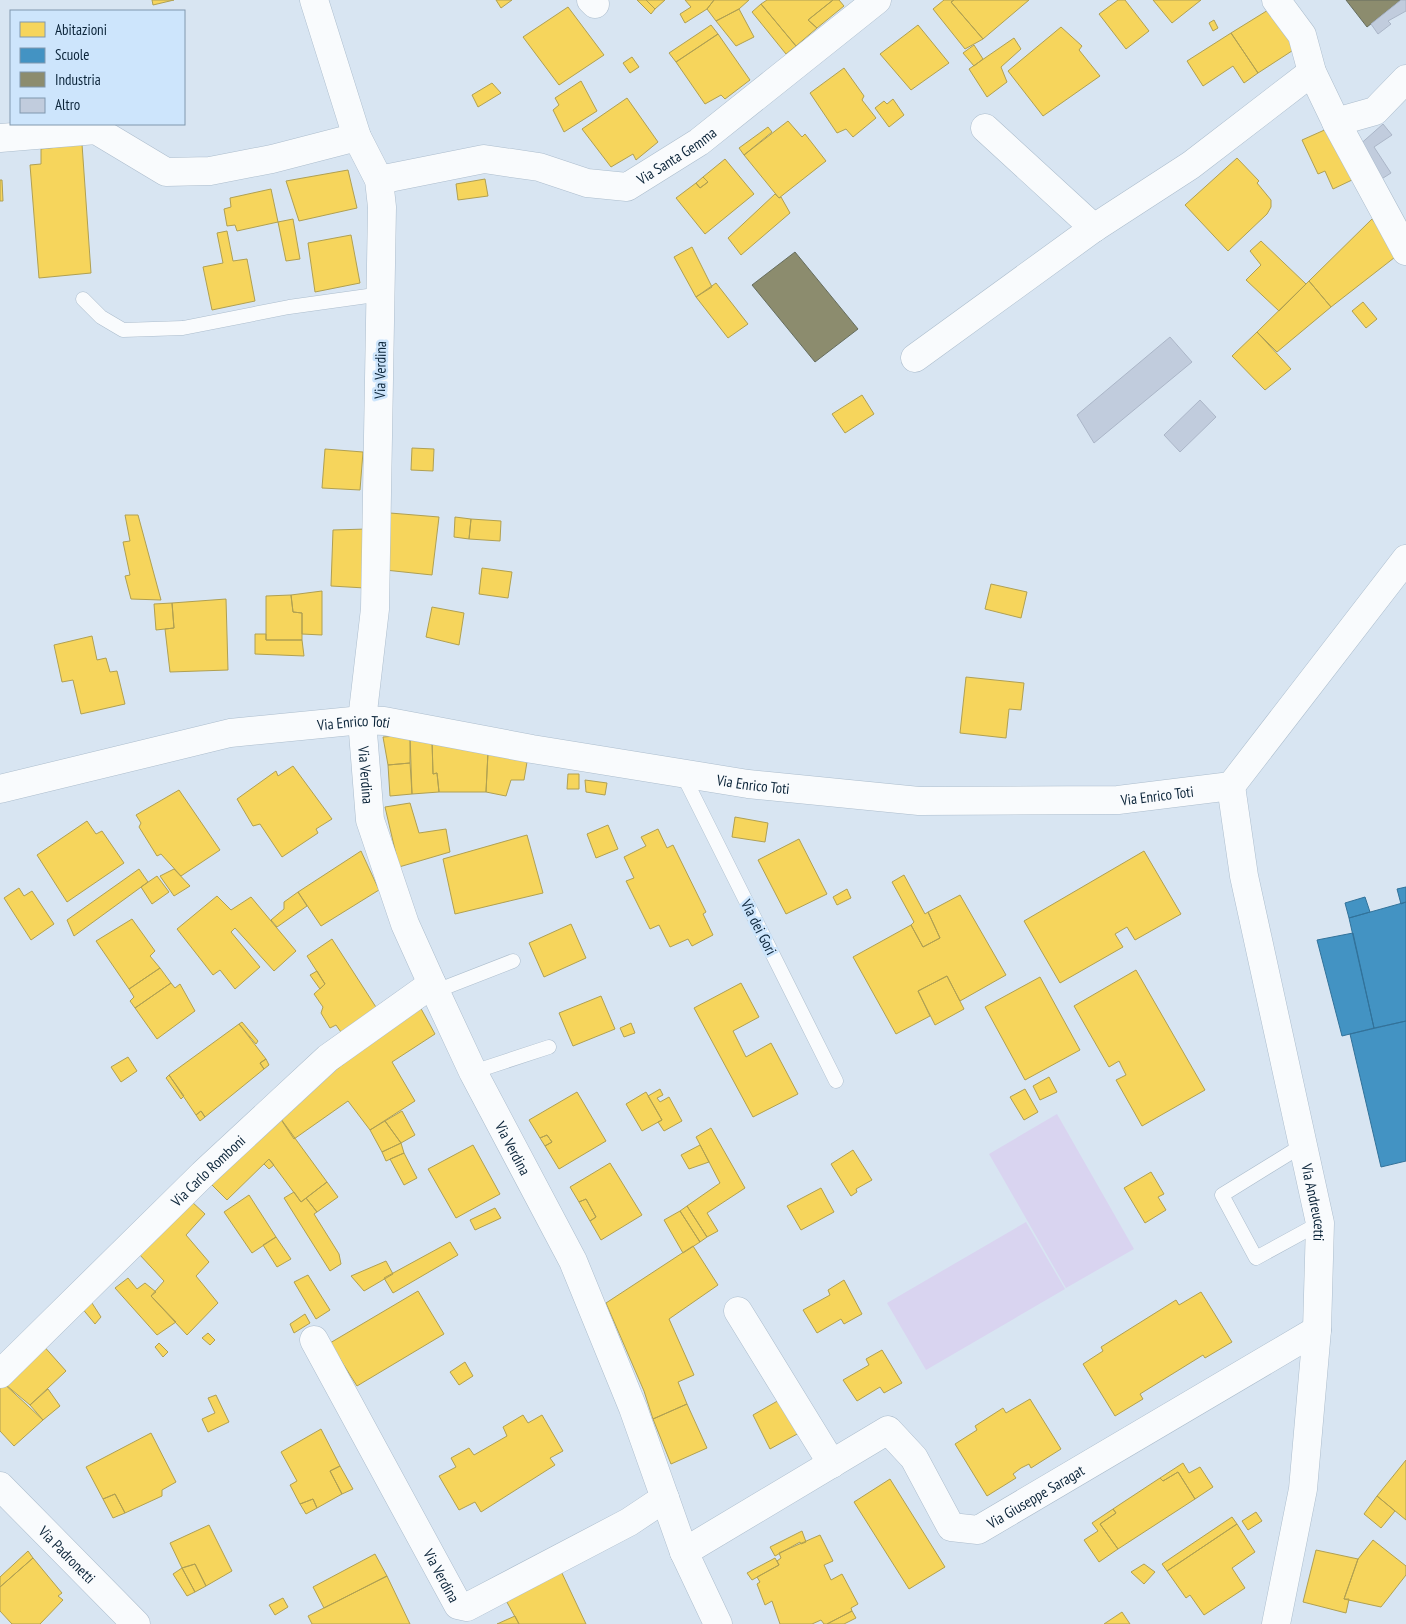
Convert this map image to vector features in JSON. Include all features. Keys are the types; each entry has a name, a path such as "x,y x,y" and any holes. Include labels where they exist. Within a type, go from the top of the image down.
{"street":[{"name":"Via Verdina","path":"314,0 357,137 379,180 382,207 382,294 375,609 362,720 370,820 405,924 434,988 473,1072 573,1261 633,1408 684,1552 718,1624"},
{"name":"Via Santa Gemma","path":"379,180 484,159 538,167 587,183 627,187 698,142 877,0"},
{"path":"1276,0 1302,34 1312,72 1336,122 1406,251"},
{"path":"915,358 1094,228 1191,165 1312,72"},
{"path":"1336,122 1375,111 1406,79"},
{"path":"985,128 1094,228"},
{"path":"0,138 96,130 166,172 210,171 272,159 357,137"},
{"path":"1231,786 1406,559"},
{"name":"Via Enrico Toti","path":"2,784 230,733 362,720 384,721 532,749 748,784 919,800 1118,800 1231,786"},
{"name":"Via Andreucetti","path":"1231,786 1244,876 1320,1223 1317,1330 1303,1489 1276,1624"},
{"name":"Via Carlo Romboni","path":"0,1374 203,1174 328,1058 434,988"},
{"path":"738,1311 832,1464"},
{"name":"Via Giuseppe Saragat","path":"684,1552 888,1430 914,1458 951,1526 978,1530 1317,1330"},
{"name":"Via Verdina","path":"314,1340 458,1605 467,1607 630,1522 665,1498"},
{"name":"Via Padronetti","path":"0,1486 136,1624"}],"lane":[{"path":"83,299 101,317 123,330 132,330 183,328 289,308 382,294"},
{"name":"Via dei Gori","path":"682,773 836,1081"},
{"path":"434,988 513,961"},
{"path":"473,1072 549,1047"},
{"path":"1302,1145 1222,1195 1256,1258 1320,1223"}],"shaded area":[{"path":"1057,1114 1134,1249 1066,1288 989,1154"},
{"path":"1026,1222 1065,1289 926,1370 887,1303"}],"building: Abitazioni":[{"path":"152,0 174,0 153,5"},
{"path":"496,0 512,0 501,8"},
{"path":"637,0 646,0 655,9 651,14"},
{"path":"646,0 665,0 655,9"},
{"path":"685,0 714,0 707,9 685,23 680,14 691,7"},
{"path":"714,0 749,0 739,9 716,21 707,9"},
{"path":"767,0 833,0 808,20 817,28 796,46 761,4"},
{"path":"833,0 839,0 844,6 817,28 808,20"},
{"path":"944,0 954,0 951,2 983,39 965,49 933,9"},
{"path":"954,0 1029,0 983,39 951,2"},
{"path":"1118,0 1125,0 1149,31 1126,49 1099,14"},
{"path":"1153,0 1201,0 1172,23"},
{"path":"761,4 796,46 786,54 752,12"},
{"path":"568,7 604,55 559,85 523,37"},
{"path":"1273,7 1298,47 1258,73 1231,33"},
{"path":"739,9 754,37 736,46 716,21"},
{"path":"1214,20 1218,28 1213,31 1209,23"},
{"path":"711,25 718,34 676,62 669,53"},
{"path":"918,25 949,63 911,90 880,54"},
{"path":"1061,27 1082,46 1079,50 1100,76 1043,116 1008,71"},
{"path":"1231,33 1258,73 1244,83 1233,66 1203,86 1187,61"},
{"path":"718,34 750,80 725,99 721,95 705,104 676,62"},
{"path":"1014,38 1021,49 1001,67 1007,82 987,97 969,69"},
{"path":"974,45 983,59 974,66 963,53"},
{"path":"632,57 639,67 630,73 623,63"},
{"path":"844,68 864,96 862,100 876,118 853,137 846,129 837,133 810,93"},
{"path":"581,81 597,111 564,132 553,110 559,105 555,98"},
{"path":"492,83 501,93 478,107 472,95"},
{"path":"627,98 658,142 636,160 633,154 611,167 582,129"},
{"path":"893,99 904,115 889,127 875,108 884,101 887,104"},
{"path":"788,121 802,137 805,134 826,161 779,198 744,155"},
{"path":"768,127 772,132 744,155 739,148"},
{"path":"1329,128 1352,180 1333,189 1325,171 1318,174 1302,140"},
{"path":"82,144 91,273 39,278 30,165 41,164 41,149"},
{"path":"1237,158 1259,181 1257,183 1271,200 1271,207 1267,214 1228,251 1185,205"},
{"path":"725,159 754,194 705,234 676,198 696,183 700,188 708,182 703,177"},
{"path":"348,170 357,208 299,221 286,181"},
{"path":"703,177 708,182 700,188 696,183"},
{"path":"485,179 488,196 458,200 456,184"},
{"path":"0,180 2,180 3,201 0,201"},
{"path":"271,189 278,222 237,231 235,225 227,226 224,209 231,207 230,198"},
{"path":"775,194 779,198 781,197 790,213 741,255 728,238"},
{"path":"293,219 300,259 286,261 278,222"},
{"path":"1372,219 1399,254 1331,307 1309,281"},
{"path":"227,231 233,261 247,259 255,301 212,310 203,267 223,263 217,233"},
{"path":"351,235 360,283 315,292 308,243"},
{"path":"1261,241 1306,284 1279,311 1246,280 1261,265 1250,251"},
{"path":"692,247 712,287 696,297 674,257"},
{"path":"1309,281 1331,307 1277,352 1257,332"},
{"path":"716,283 748,324 728,338 696,297"},
{"path":"1363,302 1377,319 1366,328 1352,311"},
{"path":"1257,332 1291,369 1265,390 1232,356"},
{"path":"862,395 874,414 845,433 832,414"},
{"path":"412,448 434,449 433,471 411,470"},
{"path":"325,449 363,452 360,490 322,488"},
{"path":"390,513 439,517 432,575 385,570"},
{"path":"125,515 138,515 161,600 131,599 125,576 130,575 123,542 130,541"},
{"path":"455,517 471,519 469,539 454,537"},
{"path":"471,519 501,521 500,541 469,539"},
{"path":"367,529 365,588 331,586 333,530"},
{"path":"482,568 512,572 508,598 479,594"},
{"path":"991,584 1027,592 1021,618 985,609"},
{"path":"322,591 322,635 302,634 302,613 293,612 291,595"},
{"path":"291,595 293,612 302,613 302,640 266,640 266,596"},
{"path":"226,599 228,670 170,672 165,629 174,628 172,603"},
{"path":"172,603 174,628 156,630 154,604"},
{"path":"432,607 464,613 459,645 426,637"},
{"path":"255,634 266,634 266,640 302,640 304,656 255,654"},
{"path":"92,636 97,660 106,658 110,672 117,671 125,704 81,714 73,680 62,682 54,645"},
{"path":"966,677 1024,683 1021,710 1009,709 1006,738 960,733"},
{"path":"410,735 410,763 388,765 383,737"},
{"path":"410,735 432,740 433,774 437,773 439,792 412,794"},
{"path":"432,740 488,752 486,792 439,792 437,773 433,774"},
{"path":"488,752 527,762 524,780 511,780 506,796 486,792"},
{"path":"410,763 412,794 390,796 388,765"},
{"path":"293,766 332,819 316,829 318,833 282,857 260,824 253,826 237,799 276,771 278,776"},
{"path":"568,774 579,774 579,789 567,789"},
{"path":"585,780 607,783 605,795 586,792"},
{"path":"179,790 220,850 181,876 161,854 157,856 139,827 141,823 136,815"},
{"path":"410,803 419,833 446,829 450,852 399,867 385,807"},
{"path":"735,817 768,823 765,842 732,837"},
{"path":"87,821 96,834 102,831 124,863 67,902 37,855"},
{"path":"608,825 618,849 596,858 587,834"},
{"path":"658,829 667,848 673,845 706,912 703,914 713,935 692,946 688,939 670,947 659,925 650,929 626,881 634,878 624,857 646,846 641,837"},
{"path":"527,835 543,893 455,914 443,859"},
{"path":"799,839 827,894 786,914 758,860"},
{"path":"361,851 379,890 321,926 298,892"},
{"path":"1144,851 1181,914 1135,940 1127,927 1115,934 1123,947 1060,983 1024,921"},
{"path":"139,869 148,882 74,936 67,920"},
{"path":"174,869 190,886 174,896 160,876"},
{"path":"904,875 925,914 928,912 940,938 923,947 911,925 914,922 892,882"},
{"path":"157,876 169,892 152,904 141,887"},
{"path":"19,888 24,896 32,891 54,924 31,940 4,898"},
{"path":"847,889 851,898 837,905 833,897"},
{"path":"298,892 307,906 277,927 271,920 284,909 284,902"},
{"path":"960,895 1006,975 960,1001 947,976 918,991 930,1016 896,1034 853,957 911,925 923,947 940,938 928,912"},
{"path":"217,896 231,910 251,897 296,951 274,971 235,928 231,932 260,967 235,989 220,970 213,975 177,929"},
{"path":"132,919 155,951 150,956 160,968 129,989 96,941"},
{"path":"571,924 586,958 544,977 529,943"},
{"path":"332,939 383,1018 348,1042 336,1025 330,1028 321,1013 323,1007 314,994 325,984 307,956"},
{"path":"160,968 171,983 135,1008 130,1001 134,997 129,989"},
{"path":"1136,970 1205,1090 1142,1126 1116,1080 1126,1075 1119,1061 1109,1067 1074,1006"},
{"path":"317,971 325,984 320,989 310,975"},
{"path":"947,976 964,1009 935,1025 918,991"},
{"path":"1040,977 1080,1050 1025,1080 985,1007"},
{"path":"171,983 175,988 180,984 195,1011 157,1039 135,1008"},
{"path":"741,983 759,1017 733,1031 746,1057 771,1043 798,1094 753,1117 694,1008"},
{"path":"601,996 615,1029 573,1046 559,1013"},
{"path":"419,1005 435,1034 392,1062 415,1101 370,1130 348,1101 294,1139 278,1115"},
{"path":"242,1022 258,1041 256,1044 239,1024"},
{"path":"631,1023 635,1033 624,1037 620,1028"},
{"path":"239,1024 266,1059 260,1063 264,1069 205,1117 201,1111 196,1115 169,1075"},
{"path":"128,1057 137,1071 121,1082 111,1067"},
{"path":"266,1059 269,1065 264,1069 260,1063"},
{"path":"169,1075 184,1096 181,1099 166,1078"},
{"path":"1049,1077 1057,1092 1040,1100 1033,1086"},
{"path":"660,1089 663,1095 657,1098 660,1102 669,1097 682,1121 664,1131 658,1122 662,1120 648,1096"},
{"path":"1025,1089 1038,1112 1024,1120 1010,1097"},
{"path":"577,1092 606,1141 559,1169 545,1146 552,1142 547,1135 540,1138 529,1120"},
{"path":"646,1092 662,1120 642,1131 626,1104"},
{"path":"201,1111 205,1117 200,1121 196,1115"},
{"path":"402,1111 415,1135 401,1143 385,1121"},
{"path":"278,1115 327,1182 301,1202 269,1159 227,1200 209,1182"},
{"path":"385,1121 401,1143 382,1152 370,1130"},
{"path":"711,1128 745,1188 707,1213 718,1231 707,1237 687,1206 720,1183 696,1137"},
{"path":"547,1135 552,1142 545,1146 540,1138"},
{"path":"401,1143 404,1153 386,1161 382,1152"},
{"path":"473,1145 500,1194 456,1218 428,1169"},
{"path":"700,1145 709,1162 689,1169 681,1155"},
{"path":"853,1150 872,1180 856,1189 857,1192 851,1196 831,1164"},
{"path":"404,1153 417,1178 404,1185 390,1159"},
{"path":"269,1159 274,1165 269,1169 264,1164"},
{"path":"610,1163 642,1215 601,1240 590,1221 596,1217 586,1199 579,1202 570,1187"},
{"path":"1151,1172 1164,1194 1158,1197 1166,1210 1145,1223 1124,1188"},
{"path":"327,1182 338,1197 317,1212 306,1198"},
{"path":"821,1188 834,1212 801,1230 787,1206"},
{"path":"294,1192 301,1202 306,1198 317,1212 314,1214 339,1254 341,1264 330,1271 284,1198"},
{"path":"249,1195 276,1237 252,1253 224,1212"},
{"path":"586,1199 596,1217 590,1221 579,1202"},
{"path":"191,1201 205,1214 186,1235 209,1262 196,1276 218,1303 187,1335 151,1296 164,1281 139,1254"},
{"path":"687,1206 707,1237 700,1242 680,1211"},
{"path":"495,1208 501,1218 475,1230 470,1220"},
{"path":"680,1211 700,1242 683,1253 664,1220"},
{"path":"276,1237 291,1259 277,1267 263,1245"},
{"path":"450,1242 458,1255 393,1293 384,1278"},
{"path":"693,1246 718,1285 669,1319 694,1375 678,1382 687,1404 653,1419 644,1391 606,1303"},
{"path":"386,1261 393,1274 364,1291 351,1276"},
{"path":"308,1275 330,1310 316,1319 294,1282"},
{"path":"128,1278 137,1289 145,1283 156,1292 151,1296 176,1322 157,1335 115,1288"},
{"path":"844,1280 862,1314 844,1324 841,1319 817,1333 803,1310 830,1295 828,1290"},
{"path":"418,1291 444,1334 357,1386 330,1343"},
{"path":"1201,1292 1232,1342 1205,1358 1203,1355 1140,1394 1143,1399 1115,1416 1083,1364 1103,1351 1101,1347 1176,1300 1179,1305"},
{"path":"90,1300 101,1317 95,1324 81,1307"},
{"path":"305,1314 310,1323 294,1333 290,1324"},
{"path":"208,1333 215,1340 210,1345 202,1338"},
{"path":"41,1343 66,1371 30,1405 0,1380"},
{"path":"159,1343 168,1352 163,1357 155,1347"},
{"path":"882,1350 902,1383 884,1393 880,1387 857,1401 843,1380 869,1365 866,1359"},
{"path":"465,1362 473,1376 459,1385 450,1372"},
{"path":"0,1380 43,1420 14,1446 0,1431"},
{"path":"48,1389 60,1406 43,1420 30,1405"},
{"path":"216,1395 229,1422 208,1432 202,1419 215,1413 208,1398"},
{"path":"781,1399 799,1433 770,1449 753,1415"},
{"path":"1030,1399 1061,1449 1031,1468 1029,1464 1021,1468 1013,1474 1016,1478 987,1496 955,1444 977,1430 975,1426 1003,1408 1006,1413"},
{"path":"687,1404 707,1448 671,1464 653,1419"},
{"path":"523,1415 528,1423 542,1415 563,1451 550,1458 555,1465 481,1512 475,1502 459,1510 439,1476 456,1467 451,1458 469,1448 474,1455 507,1436 503,1427"},
{"path":"321,1429 340,1466 330,1471 342,1494 317,1508 313,1499 300,1504 290,1485 297,1481 281,1452"},
{"path":"151,1433 176,1482 162,1490 162,1496 125,1513 115,1494 103,1499 86,1467"},
{"path":"1406,1460 1406,1520 1377,1496"},
{"path":"1183,1463 1189,1473 1200,1467 1213,1487 1195,1499 1178,1472 1163,1481 1160,1478"},
{"path":"340,1466 353,1489 342,1494 330,1471"},
{"path":"1178,1472 1195,1499 1118,1549 1100,1524 1116,1513 1113,1509 1160,1478 1163,1481"},
{"path":"890,1479 945,1567 909,1589 854,1502"},
{"path":"115,1494 125,1513 113,1518 103,1499"},
{"path":"1377,1496 1395,1511 1381,1528 1364,1514"},
{"path":"313,1499 317,1508 306,1514 300,1504"},
{"path":"1113,1509 1116,1513 1100,1524 1118,1549 1099,1562 1084,1540 1098,1531 1092,1523"},
{"path":"1256,1512 1262,1521 1248,1530 1242,1521"},
{"path":"1232,1517 1237,1524 1167,1571 1162,1564"},
{"path":"1237,1524 1255,1552 1232,1568 1245,1588 1204,1615 1190,1595 1186,1598 1167,1571"},
{"path":"209,1525 232,1571 206,1586 195,1564 182,1568 170,1543"},
{"path":"802,1531 806,1542 801,1544 800,1542 775,1556 770,1547"},
{"path":"820,1535 833,1561 824,1565 831,1580 842,1574 858,1604 851,1608 852,1611 827,1624 824,1624 821,1620 812,1624 780,1624 772,1601 765,1605 757,1584 760,1582 757,1577 779,1565 777,1561 781,1558 779,1553"},
{"path":"1373,1540 1406,1566 1406,1575 1381,1607 1344,1599 1358,1559"},
{"path":"1316,1550 1358,1559 1344,1599 1349,1599 1346,1613 1303,1602"},
{"path":"28,1551 33,1558 0,1587 0,1577"},
{"path":"375,1554 387,1576 324,1608 313,1587"},
{"path":"33,1558 62,1593 58,1596 63,1600 40,1624 12,1624 0,1611 0,1587"},
{"path":"775,1558 779,1565 752,1580 747,1573"},
{"path":"195,1564 206,1586 195,1592 182,1568"},
{"path":"1144,1564 1155,1572 1144,1584 1131,1572"},
{"path":"182,1568 195,1592 187,1596 173,1574"},
{"path":"560,1569 586,1624 519,1624 503,1595"},
{"path":"387,1576 410,1624 312,1624 308,1616"},
{"path":"283,1598 288,1607 275,1615 269,1605"},
{"path":"852,1611 856,1618 844,1624 827,1624"},
{"path":"1122,1612 1130,1624 1104,1624"},
{"path":"515,1616 519,1624 497,1624"}],"building: Scuole":[{"path":"1406,887 1406,902 1401,904 1397,889"},
{"path":"1365,897 1370,912 1349,918 1345,903"},
{"path":"1406,902 1406,1021 1374,1028 1349,918"},
{"path":"1353,933 1374,1028 1342,1036 1317,940"},
{"path":"1406,1021 1406,1161 1381,1167 1350,1034"}],"building: Industria":[{"path":"1346,0 1401,0 1367,27"},
{"path":"795,252 858,329 815,362 752,285"}],"building: Altro":[{"path":"1401,0 1406,0 1406,11 1388,21 1391,24 1378,34 1371,24"},
{"path":"1383,124 1392,135 1374,147 1391,173 1380,180 1357,147"},
{"path":"1170,337 1192,362 1094,443 1077,415"},
{"path":"1200,400 1216,417 1180,452 1164,435"}]}
